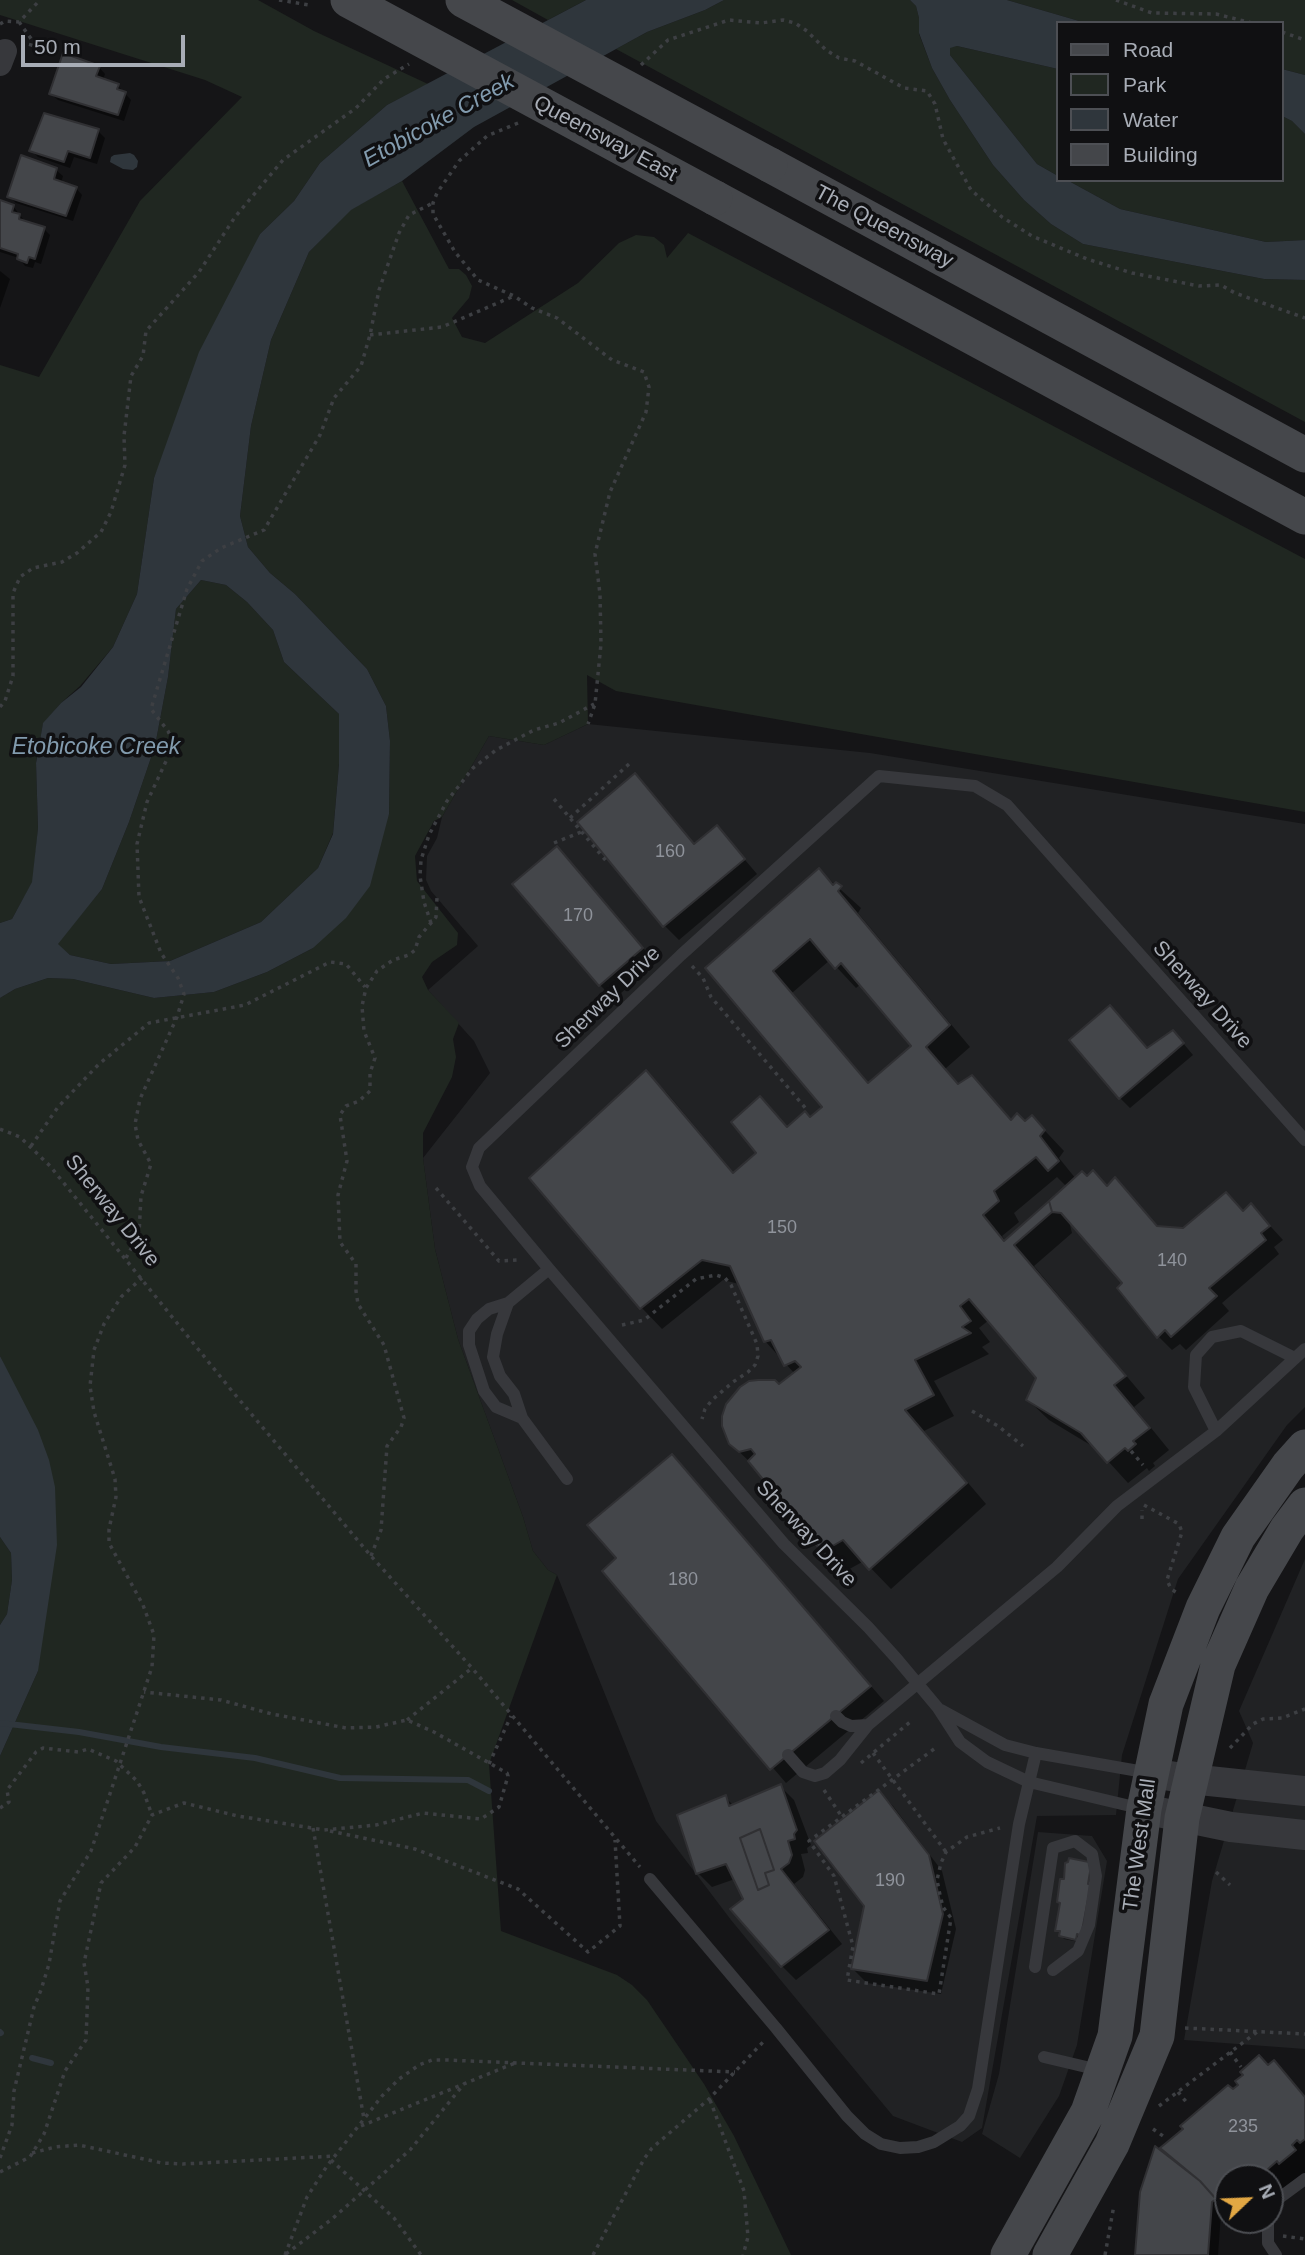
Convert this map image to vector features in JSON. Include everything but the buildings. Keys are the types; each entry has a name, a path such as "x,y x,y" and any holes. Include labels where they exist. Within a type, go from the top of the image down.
{"main road":[{"name":"Queensway East","path":"348,0 1305,517"},
{"name":"The Queensway","path":"463,0 1305,455"},
{"name":"The West Mall","path":"1008,2255 1088,2112 1115,2036 1144,1809 1166,1704 1203,1608 1238,1537 1288,1466 1305,1447"},
{"name":"The West Mall","path":"1050,2255 1112,2144 1157,2036 1182,1818 1218,1665 1252,1588 1287,1529 1305,1505"}],"street":[{"path":"1150,1773 1305,1791"},
{"path":"1144,1809 1182,1818 1305,1835"}],"lane":[{"name":"Sherway Drive","path":"1144,1809 1029,1782 987,1762 960,1742 938,1708 917,1683 868,1627 784,1544 549,1269 480,1186 472,1167 479,1148 681,955 878,776 975,786 1007,806 1305,1140"},
{"path":"522,1418 496,1407 484,1391 475,1370 468,1331 489,1309 508,1303 549,1269"},
{"path":"508,1303 493,1357 500,1376 514,1394 522,1418 566,1479"},
{"path":"788,1755 803,1772 815,1776 825,1773 840,1760 868,1725 1057,1567 1117,1506 1216,1431 1300,1354 1241,1331 1212,1337 1196,1355 1194,1387 1216,1431"},
{"name":"Sherway Drive","path":"938,1708 1005,1745 1036,1754 1150,1773"},
{"path":"836,1716 851,1726 868,1725"},
{"path":"650,1880 776,2028 846,2116 865,2134 881,2144 901,2148 934,2142 960,2126 969,2116 978,2089 1019,1824 1036,1754"},
{"path":"1035,1967 1053,1848 1067,1841 1075,1841 1092,1854 1096,1876 1089,1925 1077,1951 1053,1970"},
{"path":"1044,2057 1103,2071"},
{"path":"1284,2195 1305,2179"},
{"path":"1268,2234 1268,2243 1276,2255"}],"path":[{"path":"0,24 5,21 19,22 40,0"},
{"path":"279,0 309,5"},
{"path":"1116,0 1152,13 1216,14 1244,21"},
{"path":"635,72 668,40 729,20 761,23 783,20 795,23 839,58 855,61 904,88 927,91 935,104 943,139 971,190 1002,217 1032,236 1087,259 1132,273 1199,286 1221,285 1235,293 1305,318"},
{"path":"1284,33 1305,40"},
{"path":"0,707 5,701 13,677 13,593 20,577 33,568 61,562 77,553 101,531 121,487 131,376 143,356 146,331 199,272 235,217 283,160 356,108 384,79 419,58"},
{"path":"126,1258 139,1234 141,1196 151,1164 138,1140 135,1125 140,1099 177,1017 184,995 178,978 161,953 139,897 137,844 147,803 173,744 168,731 150,709 187,589 202,562 221,548 264,530 320,435 334,398 361,366 379,290 399,233 409,215 433,203 459,161 487,136 525,121"},
{"path":"433,203 433,215 463,264 478,280 557,318 612,360 645,372 649,387 646,412 610,492 595,555 600,594 601,644 595,704 588,724"},
{"path":"370,335 442,327 514,296"},
{"path":"431,923 424,902 420,876 421,860 429,835 447,801 473,768 496,750 534,730 559,723 595,704"},
{"path":"570,818 629,764"},
{"path":"554,799 607,862"},
{"path":"554,843 581,832"},
{"path":"371,1556 381,1530 387,1446 404,1418 384,1345 358,1304 356,1264 343,1248 339,1233 338,1195 347,1161 340,1115 346,1106 359,1101 370,1091 370,1073 375,1058 364,1031 362,1006 366,988 377,971 393,960 409,956 415,950 419,937 436,917 437,898"},
{"path":"681,955 703,978 711,997 808,1111"},
{"path":"31,1146 58,1107 99,1065 149,1023 245,1006 330,962 346,964 366,988"},
{"name":"Sherway Drive","path":"0,1129 20,1137 31,1146 371,1556 472,1668 650,1880"},
{"path":"436,1188 499,1261 517,1260"},
{"path":"622,1325 628,1326 644,1320 696,1279 716,1275 725,1279 757,1344 758,1356 755,1365 712,1400 702,1419"},
{"path":"0,2158 12,2125 14,2091 21,2057 49,1964 60,1901 91,1852 152,1667 154,1636 139,1596 109,1544 109,1528 116,1497 115,1479 94,1412 90,1386 94,1350 104,1324 121,1297 142,1278"},
{"path":"972,1410 1023,1446"},
{"path":"1130,1497 1179,1524 1182,1532 1167,1580 1171,1589 1203,1608"},
{"path":"1142,1504 1142,1519"},
{"path":"144,1692 213,1698 272,1714 346,1728 376,1727 407,1720 472,1668"},
{"path":"1230,1748 1252,1724 1282,1718 1305,1709"},
{"path":"489,1764 511,1716"},
{"path":"324,1830 376,1825 424,1813 481,1819 499,1807 508,1776 433,1732 407,1720"},
{"path":"855,1768 910,1722"},
{"path":"0,1808 9,1802 6,1790 23,1765 36,1752 43,1748 71,1751 88,1749 120,1764 137,1781 152,1815"},
{"path":"934,1749 809,1841 834,1876 853,1946 847,1980 939,1994 951,1918 943,1907 937,1880 940,1863 946,1852 967,1837 999,1829 1002,1824"},
{"path":"873,1753 946,1852"},
{"path":"830,1789 823,1791 842,1817"},
{"path":"0,2172 30,2157 44,2134 65,2071 86,2040 88,1987 83,1963 102,1883 135,1847 152,1815 184,1803 238,1816 415,1849 518,1889 588,1952 620,1926 615,1838"},
{"path":"313,1828 365,2119"},
{"path":"1216,1872 1230,1885"},
{"path":"593,2255 652,2148 709,2099 776,2028"},
{"path":"1184,2028 1305,2034"},
{"path":"1159,2106 1257,2032"},
{"path":"1230,2052 1241,2067"},
{"path":"285,2255 307,2197 333,2158 399,2078 419,2065 432,2060 735,2072"},
{"path":"359,2127 517,2062"},
{"path":"285,2255 332,2219 410,2150 464,2084"},
{"path":"1178,2092 1188,2104"},
{"path":"709,2099 744,2192 748,2237 743,2255"},
{"path":"1153,2129 1166,2137"},
{"path":"32,2153 79,2145 162,2163 333,2158 394,2218 421,2255"},
{"path":"1105,2255 1114,2204"}],"shaded area":[{"path":"588,724 870,753 1305,824 1305,1407 1287,1425 1178,1579 1122,1755 1116,1815 1037,1816 982,2128 962,2142 893,2116 731,1920 656,1821 557,1575 548,1570 533,1551 458,1339 435,1249 423,1158 490,1073 474,1041 428,990 478,946 431,891 426,880 427,856 437,838 442,817 489,736 544,745"},
{"path":"1305,1559 1305,2049 1184,2040 1212,1881 1253,1743 1239,1711"},
{"path":"1038,1832 1092,1836 1107,1861 1077,2045 1059,2096 1020,2158 982,2134 999,2074"}],"green space":[{"path":"0,0 258,0 314,31 428,84 387,105 320,163 294,201 260,234 154,478 137,594 113,647 43,724 36,762 38,828 33,881 12,919 0,923 0,365 39,377 140,201 242,97 205,80 0,15"},
{"path":"512,0 586,0 548,20"},
{"path":"724,0 910,0 916,6 919,34 932,68 950,100 993,165 1024,200 1051,224 1083,244 1264,279 1305,280 1305,422 616,49 647,32"},
{"path":"1007,0 1305,0 1305,75 1284,70 1284,21 1079,21"},
{"path":"957,46 1056,69 1056,175 1037,164 950,55 950,47"},
{"path":"1284,117 1305,134 1305,240 1266,242 1120,209 1071,182 1284,182"},
{"path":"402,181 449,269 459,269 472,286 469,298 452,318 462,337 485,343 578,283 619,243 636,235 654,237 664,245 667,258 688,233 1305,559 1305,812 616,691 587,675 588,724 544,745 489,736 442,817 434,821 415,856 417,881 458,933 457,945 432,962 422,977 428,990 459,1023 453,1039 456,1057 452,1077 423,1133 423,1158 435,1249 458,1339 533,1551 548,1570 557,1575 489,1764 501,1931 617,1975 647,2000 704,2084 734,2136 791,2255 0,2255 0,1756 38,1671 11,1381 0,1356 0,998 15,989 48,978 73,979 154,998 214,992 267,972 313,948 389,814 390,741 386,706 367,669 295,594 270,573 248,547 240,516 251,426 271,340 309,252 350,210"},
{"path":"201,580 226,585 247,602 273,630 284,662 339,714 339,764 333,833 318,868 261,922 170,961 111,964 70,955 57,944 102,889 129,822 155,746 168,677 176,609"},
{"path":"0,1537 11,1553 12,1580 7,1614 0,1625"}],"water":[{"name":"Etobicoke Creek","path":"586,0 724,0 647,32 474,127 402,181 351,210 309,252 271,340 251,426 240,516 248,547 270,573 295,594 367,669 386,706 390,741 389,814 370,886 346,918 313,948 267,972 214,992 154,998 73,979 48,978 15,989 0,998 0,923 12,919 32,882 38,828 36,763 43,723 61,703 81,687 113,647 137,594 154,478 199,352 260,234 294,201 320,163 387,105","holes":["201,580 226,585 247,602 273,630 284,662 339,714 339,764 333,834 318,868 261,922 170,961 111,964 70,955 58,944 102,889 155,746 168,677 176,609"]},
{"path":"910,0 1007,0 1079,21 1056,21 1056,69 957,46 950,48 950,55 1037,164 1056,175 1056,182 1071,182 1120,209 1266,242 1305,240 1305,280 1264,279 1083,244 1051,224 1024,200 993,165 950,100 932,68 919,33 916,6"},
{"path":"1284,70 1305,75 1305,134 1284,117"},
{"path":"130,153 138,161 133,170 123,169 110,162 114,155"},
{"path":"0,1356 38,1430 49,1460 55,1487 57,1545 38,1671 0,1756 0,1625 7,1614 12,1580 11,1553 0,1537"}],"waterway":[{"path":"0,1723 255,1758 340,1778 468,1780 489,1791"},
{"path":"32,2058 51,2063"}]}
